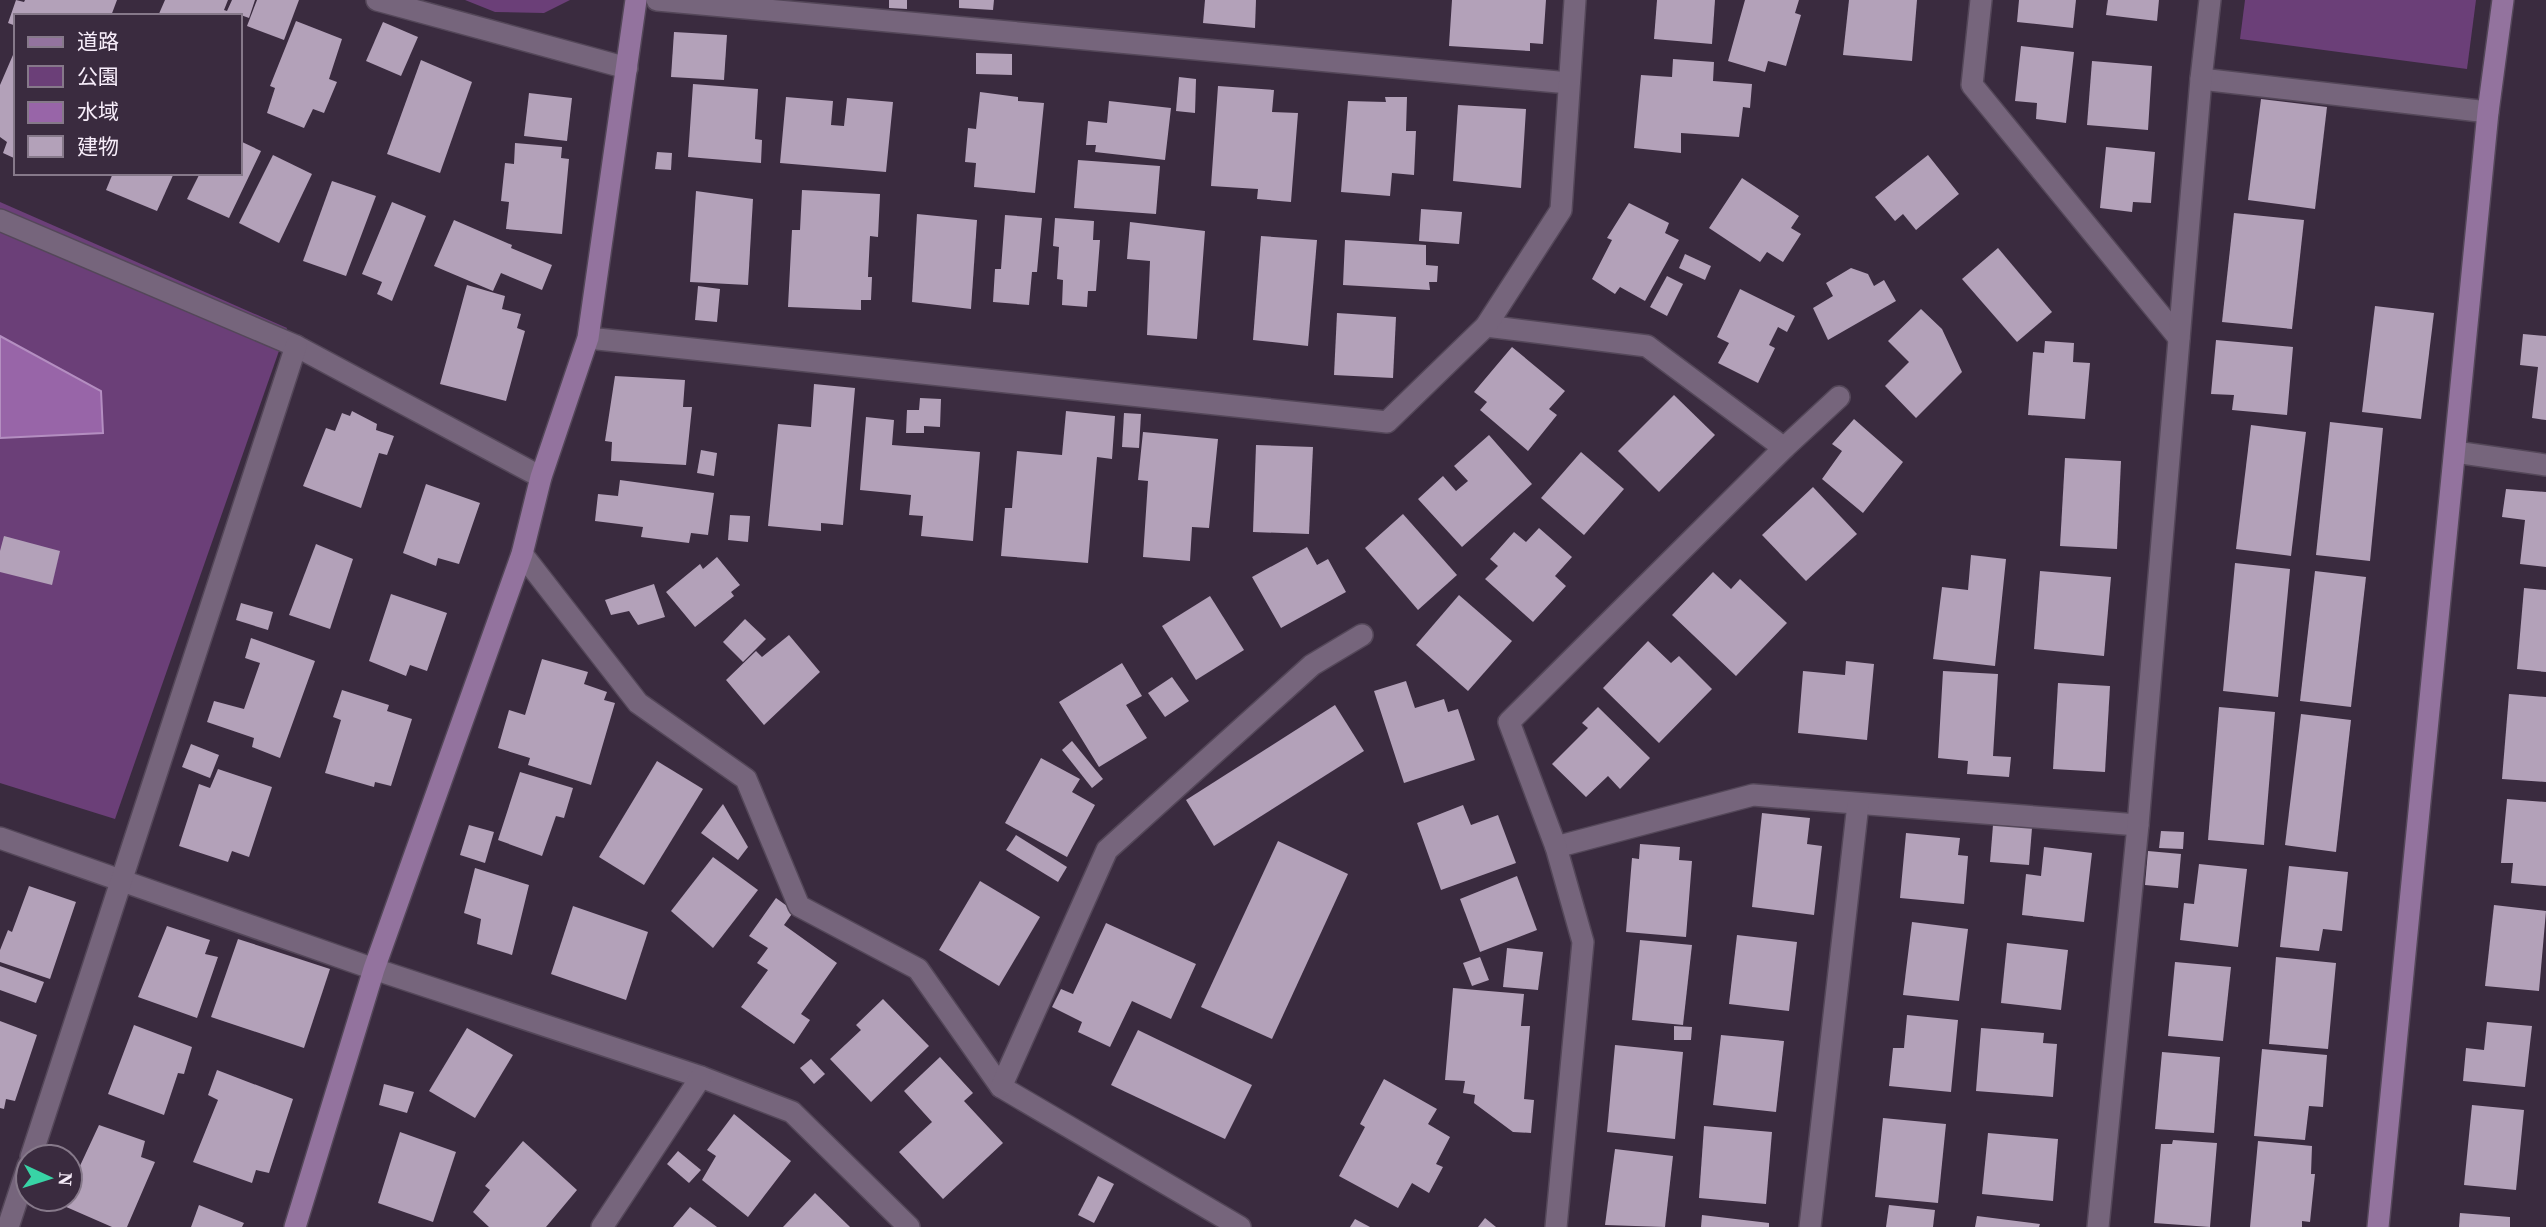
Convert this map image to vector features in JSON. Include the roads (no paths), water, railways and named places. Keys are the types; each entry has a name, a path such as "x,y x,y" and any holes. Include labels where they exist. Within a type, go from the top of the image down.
{"street":[{"path":"377,0 627,68"},
{"path":"295,1227 373,969 522,554 541,477 587,338 636,0"},
{"path":"657,0 1569,83"},
{"path":"587,338 1387,422 1486,326 1562,210 1575,0"},
{"path":"1981,0 1972,85 2179,338"},
{"path":"2098,1227 2138,825 2210,0"},
{"path":"2378,1227 2488,112 2503,0"},
{"path":"2201,79 2488,112"},
{"path":"0,220 296,346 541,477"},
{"path":"1486,326 1647,346 1784,448"},
{"path":"36,1143 296,346"},
{"path":"1556,1227 1583,943 1556,847 1509,722 1784,448 1839,397"},
{"path":"2455,452 2546,464"},
{"path":"522,554 638,703 746,779 799,906 918,969 1001,1087 1240,1227"},
{"path":"1001,1087 1107,850 1312,665 1362,635"},
{"path":"1556,847 1753,795 2138,825"},
{"path":"1810,1227 1858,804"},
{"path":"0,838 373,969 701,1077 792,1112 909,1227"},
{"path":"601,1227 701,1077"},
{"path":"8,1227 14,1209"}],"water":[{"path":"0,336 101,391 103,433 0,438"}]}
